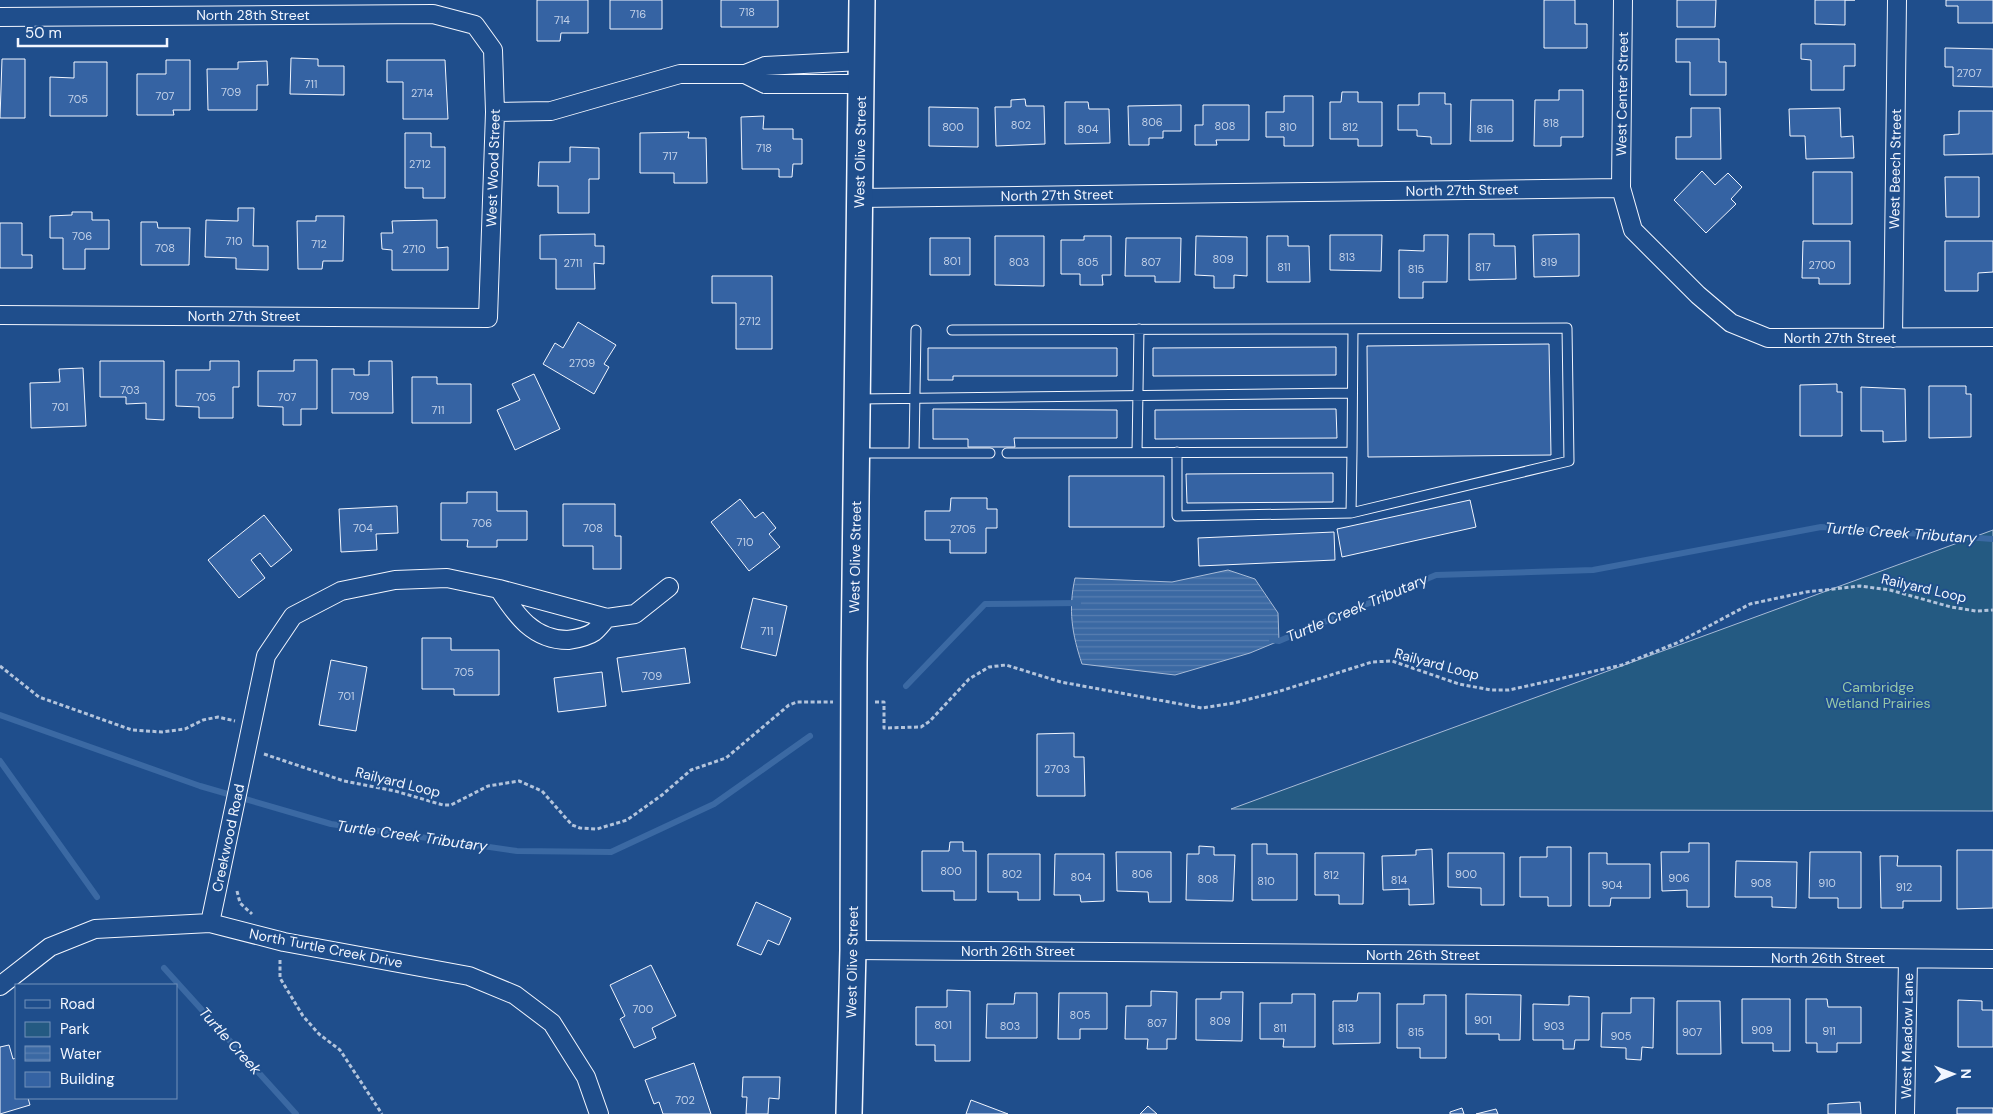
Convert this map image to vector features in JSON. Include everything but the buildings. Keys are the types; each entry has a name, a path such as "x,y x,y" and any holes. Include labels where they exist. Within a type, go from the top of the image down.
{"main road":[{"name":"West Olive Street","path":"849,1114 853,950 856,399 862,0"}],"street":[{"name":"West Center Street","path":"1621,188 1623,0"},
{"name":"West Beech Street","path":"1893,338 1897,0"},
{"name":"North 28th Street","path":"0,17 433,14 475,25"},
{"name":"West Wood Street","path":"475,25 493,50 495,112 488,318"},
{"path":"495,112 551,111 680,74 745,74 765,66 861,72"},
{"name":"North 27th Street","path":"859,198 1621,188 1633,230 1698,295 1731,323 1768,338 1993,337"},
{"name":"North 27th Street","path":"0,315 488,318"},
{"name":"Creekwood Road","path":"210,923 226,844 254,753 266,656 293,616 341,591 395,580 447,578 499,589 607,618"},
{"path":"499,589 516,614 534,632 556,640 574,640 593,633 607,618 635,614 669,587"},
{"name":"North Turtle Creek Drive","path":"0,986 50,947 95,929 210,923 284,942 469,976 515,995 552,1023 586,1078 599,1114"},
{"name":"North 26th Street","path":"853,950 1993,959"},
{"name":"West Meadow Lane","path":"1906,1114 1908,959"}],"lane":[{"path":"1351,513 1353,328"},
{"path":"952,330 1568,328 1569,461 1351,513 1177,516 1177,452"},
{"path":"1137,452 1139,329"},
{"path":"914,453 916,330"},
{"path":"856,399 1352,393"},
{"path":"856,453 990,452"},
{"path":"1007,452 1352,452"}],"path":[{"name":"Railyard Loop","path":"884,702 884,728 921,727 930,721 969,679 989,667 1006,666 1062,682 1202,708 1234,703 1278,692 1372,662 1392,661 1459,684 1490,690 1510,690 1622,666 1661,650 1750,604 1806,592 1860,586 1890,590 1951,607 1976,611 1993,610"},
{"path":"0,666 20,685 39,697 132,730 162,732 185,729 203,720 218,717 235,720"},
{"name":"Railyard Loop","path":"254,753 344,781 395,791 451,806 488,786 519,781 542,791 572,825 580,828 597,829 627,820 662,795 691,770 726,758 789,705 797,702 829,702"},
{"path":"236,886 240,902 251,913 260,916"},
{"path":"279,964 280,978 303,1016 318,1034 340,1050 382,1114"}],"green space":[{"name":"Cambridge Wetland Prairies","path":"1993,530 1993,811 1231,809"}],"water":[{"path":"1228,570 1255,579 1278,613 1279,641 1250,653 1175,675 1082,664 1072,622 1075,578 1172,582"}],"waterway":[{"name":"Turtle Creek Tributary","path":"1272,640 1279,641 1436,575 1593,570 1821,527 1993,539"},
{"name":"Turtle Creek Tributary","path":"906,686 985,604 1078,603"},
{"name":"Turtle Creek Tributary","path":"0,715 200,786 331,824 517,851 611,852 714,804 810,736"},
{"name":"Turtle Creek","path":"0,761 97,897"},
{"name":"Turtle Creek","path":"164,968 296,1114"}]}
